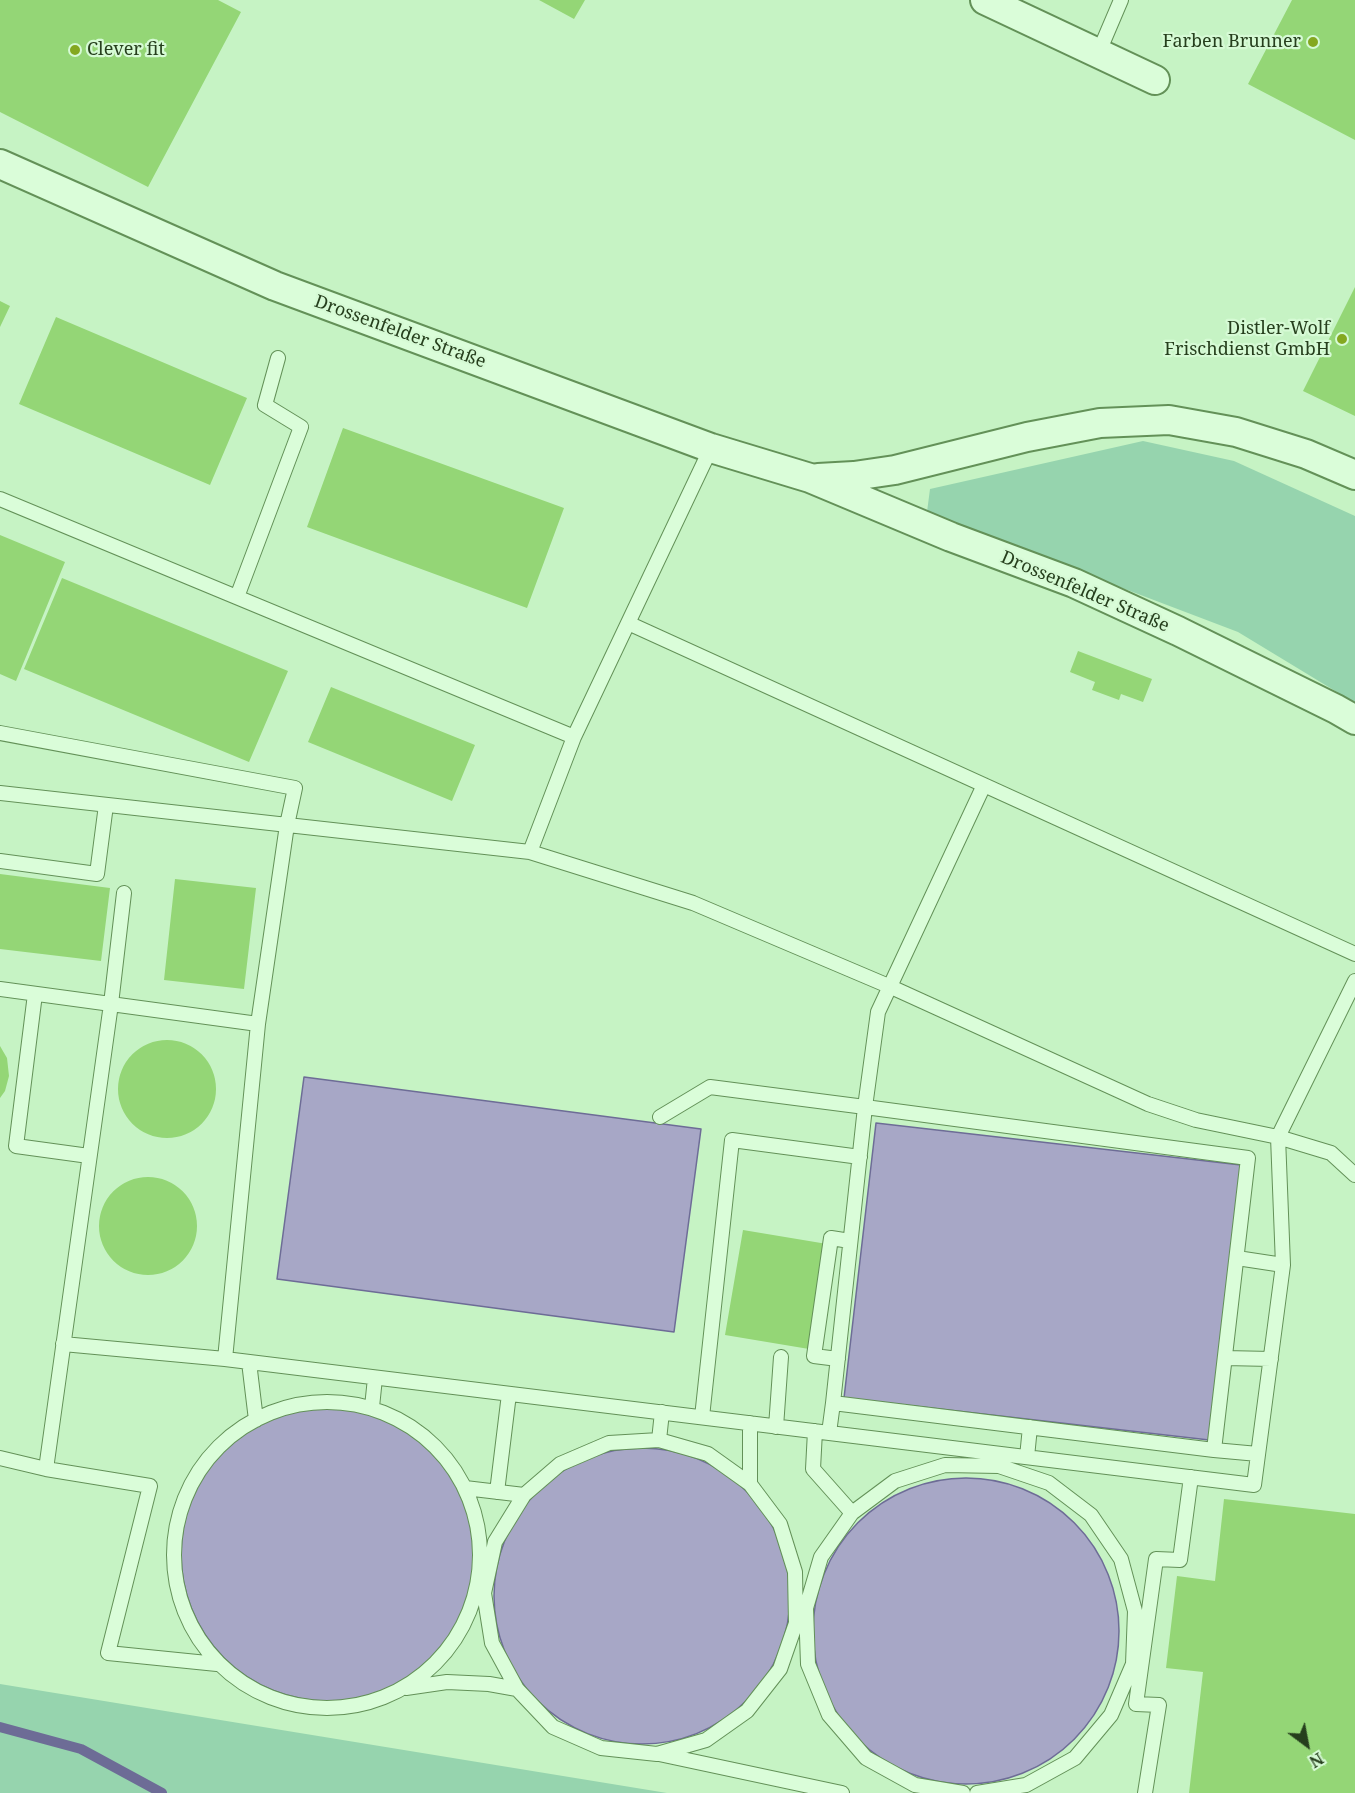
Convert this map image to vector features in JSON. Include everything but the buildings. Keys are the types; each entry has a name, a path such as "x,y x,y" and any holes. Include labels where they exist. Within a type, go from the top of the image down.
{"street":[{"path":"985,0 1155,80"},
{"name":"Drossenfelder Straße","path":"0,164 275,286 711,448 810,478 951,537 1074,583 1178,631 1355,720"},
{"name":"Drossenfelder Straße","path":"810,478 854,476 895,470 1027,437 1100,423 1169,420 1236,432 1306,454 1355,475"}],"lane":[{"path":"1098,54 1121,0"},
{"path":"237,597 301,427 265,405 278,358"},
{"path":"530,852 574,736 711,448"},
{"path":"0,499 574,736"},
{"path":"628,622 1355,954"},
{"path":"0,733 295,788 287,825 258,1024 225,1359"},
{"path":"852,1513 813,1469 822,1432 833,1403 865,1107 878,1012 984,785"},
{"path":"0,793 530,852 693,903 891,987 1148,1104 1196,1120 1278,1137 1331,1153 1355,1175"},
{"path":"0,861 97,874 106,805"},
{"path":"46,1469 111,1004 124,893"},
{"path":"657,1754 706,1740 747,1712 780,1669 796,1623 806,1608 821,1557 852,1513 894,1481 945,1465 1027,1457 1254,1485 1283,1265 1278,1137 1355,981"},
{"path":"0,989 258,1024"},
{"path":"34,994 16,1146 89,1156"},
{"path":"660,1117 710,1087 1248,1158 1214,1450"},
{"path":"702,1417 732,1140 860,1157"},
{"path":"838,1359 814,1356 831,1238 850,1241"},
{"path":"1237,1258 1283,1265"},
{"path":"63,1344 225,1359 776,1426 1000,1460 1049,1483 1091,1515 1121,1559 1136,1611 1136,1704 1159,1705 1145,1793"},
{"path":"776,1426 781,1357"},
{"path":"1225,1358 1271,1359"},
{"path":"249,1362 256,1420"},
{"path":"372,1407 375,1378"},
{"path":"497,1492 509,1394"},
{"path":"472,1611 482,1561 476,1511 465,1488 453,1465 418,1429 372,1407 322,1400 272,1410 228,1436 195,1475 176,1522 173,1573 187,1622 217,1664 258,1694 307,1708 358,1707 406,1688 447,1682 489,1684 517,1689"},
{"path":"833,1403 1258,1454"},
{"path":"659,1440 662,1412"},
{"path":"750,1424 750,1484"},
{"path":"1027,1457 1030,1427"},
{"path":"796,1623 795,1572 780,1524 750,1484 708,1454 659,1440 609,1443 560,1464 524,1496 495,1542 484,1593 492,1643 517,1689 553,1727 601,1748 657,1754 842,1793"},
{"path":"0,1458 46,1469 150,1486 108,1653 217,1664"},
{"path":"977,1793 1026,1785 1075,1758 1112,1715 1137,1664 1156,1559 1179,1560 1191,1477"},
{"path":"465,1488 524,1496"},
{"path":"406,1688 445,1655 484,1593"},
{"path":"806,1608 808,1664 829,1715 866,1758 915,1785 963,1793"}],"green space":[{"path":"1143,441 1234,461 1355,516 1355,703 1238,632 1017,548 944,528 927,512 930,489"},
{"path":"0,1684 667,1793 0,1793"}],"water":[{"path":"304,1077 701,1129 674,1332 277,1279"},
{"path":"876,1123 1241,1165 1209,1440 844,1398"},
{"path":"328,1407 357,1410 384,1419 409,1432 432,1450 450,1473 463,1498 472,1525 475,1554 472,1583 463,1610 450,1635 432,1658 409,1676 384,1689 357,1698 328,1701 299,1698 272,1689 247,1676 224,1658 206,1635 193,1610 184,1583 181,1554 184,1525 193,1498 206,1473 224,1450 247,1432 272,1419 299,1410"},
{"path":"642,1448 671,1451 699,1459 724,1473 747,1491 773,1526 779,1539 787,1567 790,1596 787,1625 779,1653 765,1678 747,1701 712,1727 699,1733 671,1741 642,1744 613,1741 585,1733 560,1719 537,1701 511,1666 505,1653 497,1625 494,1596 497,1567 505,1539 519,1514 537,1491 572,1465 585,1459 613,1451"},
{"path":"966,1478 996,1481 1024,1490 1051,1504 1074,1523 1093,1546 1107,1573 1116,1601 1119,1631 1116,1661 1107,1689 1093,1716 1074,1739 1051,1758 1024,1772 996,1781 966,1784 936,1781 908,1772 881,1758 858,1739 839,1716 825,1689 816,1661 813,1631 816,1601 825,1573 839,1546 858,1523 881,1504 908,1490 936,1481"}],"waterway":[{"path":"0,1727 81,1749 162,1793"}],"place":[{"name":"Farben Brunner","path":"1313,42"},
{"name":"Clever fit","path":"75,50"},
{"name":"Distler-Wolf Frischdienst GmbH","path":"1342,339"}]}
